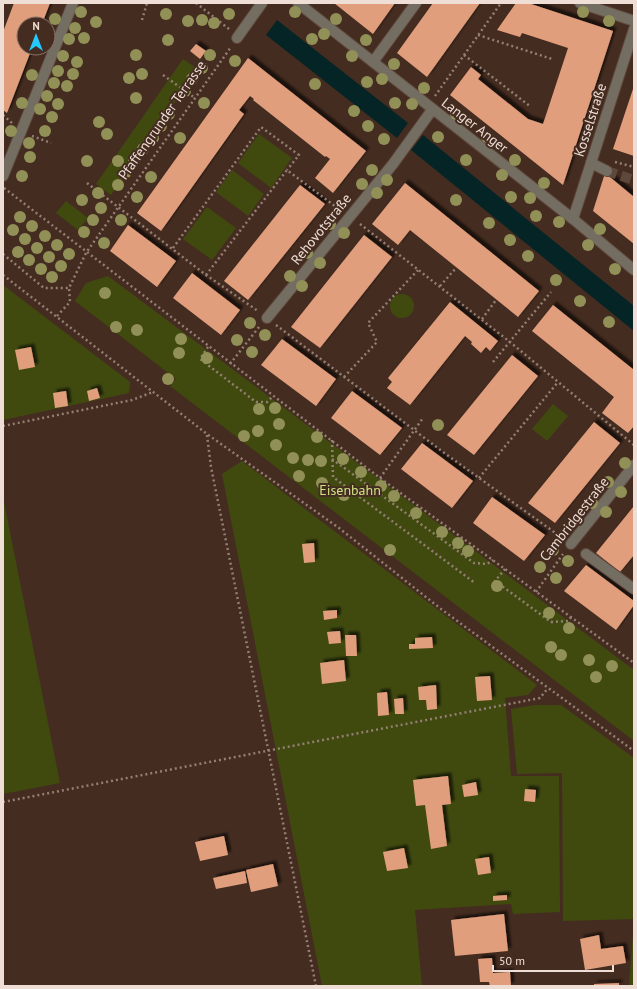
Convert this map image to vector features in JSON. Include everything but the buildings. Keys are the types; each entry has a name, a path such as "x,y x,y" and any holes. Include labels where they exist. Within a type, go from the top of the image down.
{"street":[{"path":"3,176 73,3"},
{"path":"237,38 262,3"},
{"name":"Langer Anger","path":"298,3 572,219 634,270"},
{"path":"373,62 416,3"},
{"path":"580,3 634,21"},
{"name":"Kosselstraße","path":"572,219 634,29"},
{"name":"Rehovotstraße","path":"267,318 393,164 430,108"},
{"path":"591,164 607,171"},
{"name":"Cambridgestraße","path":"571,544 634,465"},
{"path":"589,556 634,589"}],"path":[{"path":"142,20 147,3"},
{"path":"196,3 229,29 237,38"},
{"path":"430,108 464,55 501,3"},
{"path":"478,35 552,59"},
{"name":"Pfaffengrunder Terrasse","path":"57,316 70,302 69,288 86,253 237,38"},
{"path":"464,55 531,107"},
{"path":"163,75 195,98"},
{"path":"173,248 261,127 299,155 206,275"},
{"path":"46,140 51,144"},
{"path":"287,170 326,201 350,217 419,269 482,319 634,445"},
{"path":"87,183 119,207"},
{"path":"3,188 380,478 634,663"},
{"path":"3,254 44,288 69,288"},
{"path":"440,286 456,268"},
{"path":"344,377 377,342 368,323 419,269"},
{"path":"3,275 207,434 339,528 441,609 634,751"},
{"path":"493,362 551,292"},
{"path":"482,319 496,300"},
{"path":"230,364 267,318"},
{"path":"208,347 200,359 256,402 267,402 274,396"},
{"path":"479,478 558,382"},
{"path":"3,426 132,400 153,392"},
{"path":"380,478 423,418"},
{"path":"414,429 571,544"},
{"path":"207,434 212,474 316,986"},
{"path":"332,440 333,477 475,584"},
{"path":"332,458 474,563 487,564 493,560"},
{"name":"Cambridgestraße","path":"536,592 571,544"},
{"path":"505,569 495,581 551,622 568,621 572,617"},
{"path":"3,802 269,749 540,698 548,688"}],"green space":[{"path":"183,59 198,69 111,195 96,184"},
{"path":"259,134 292,158 271,188 238,163"},
{"path":"232,170 264,194 248,216 216,192"},
{"path":"66,201 88,218 78,230 56,213"},
{"path":"207,207 236,228 212,260 183,239"},
{"name":"Eisenbahn","path":"108,276 634,670 634,741 170,386 176,379 75,301 86,283"},
{"path":"3,285 130,382 129,393 3,420"},
{"path":"402,294 411,297 414,306 411,315 402,318 393,315 390,306 393,297"},
{"path":"553,404 568,416 547,441 532,429"},
{"path":"242,461 537,685 528,695 505,698 511,776 559,776 560,912 513,914 511,904 415,910 422,986 322,986 222,474"},
{"path":"3,497 60,783 3,794"},
{"path":"535,705 561,705 634,758 634,919 563,921 562,773 517,774 511,709"},
{"path":"633,933 634,986 629,986"}],"water":[{"path":"277,20 408,123 397,138 266,35"},
{"path":"423,135 634,306 634,331 411,150"}],"tunnel":[{"path":"607,171 634,180"}]}
